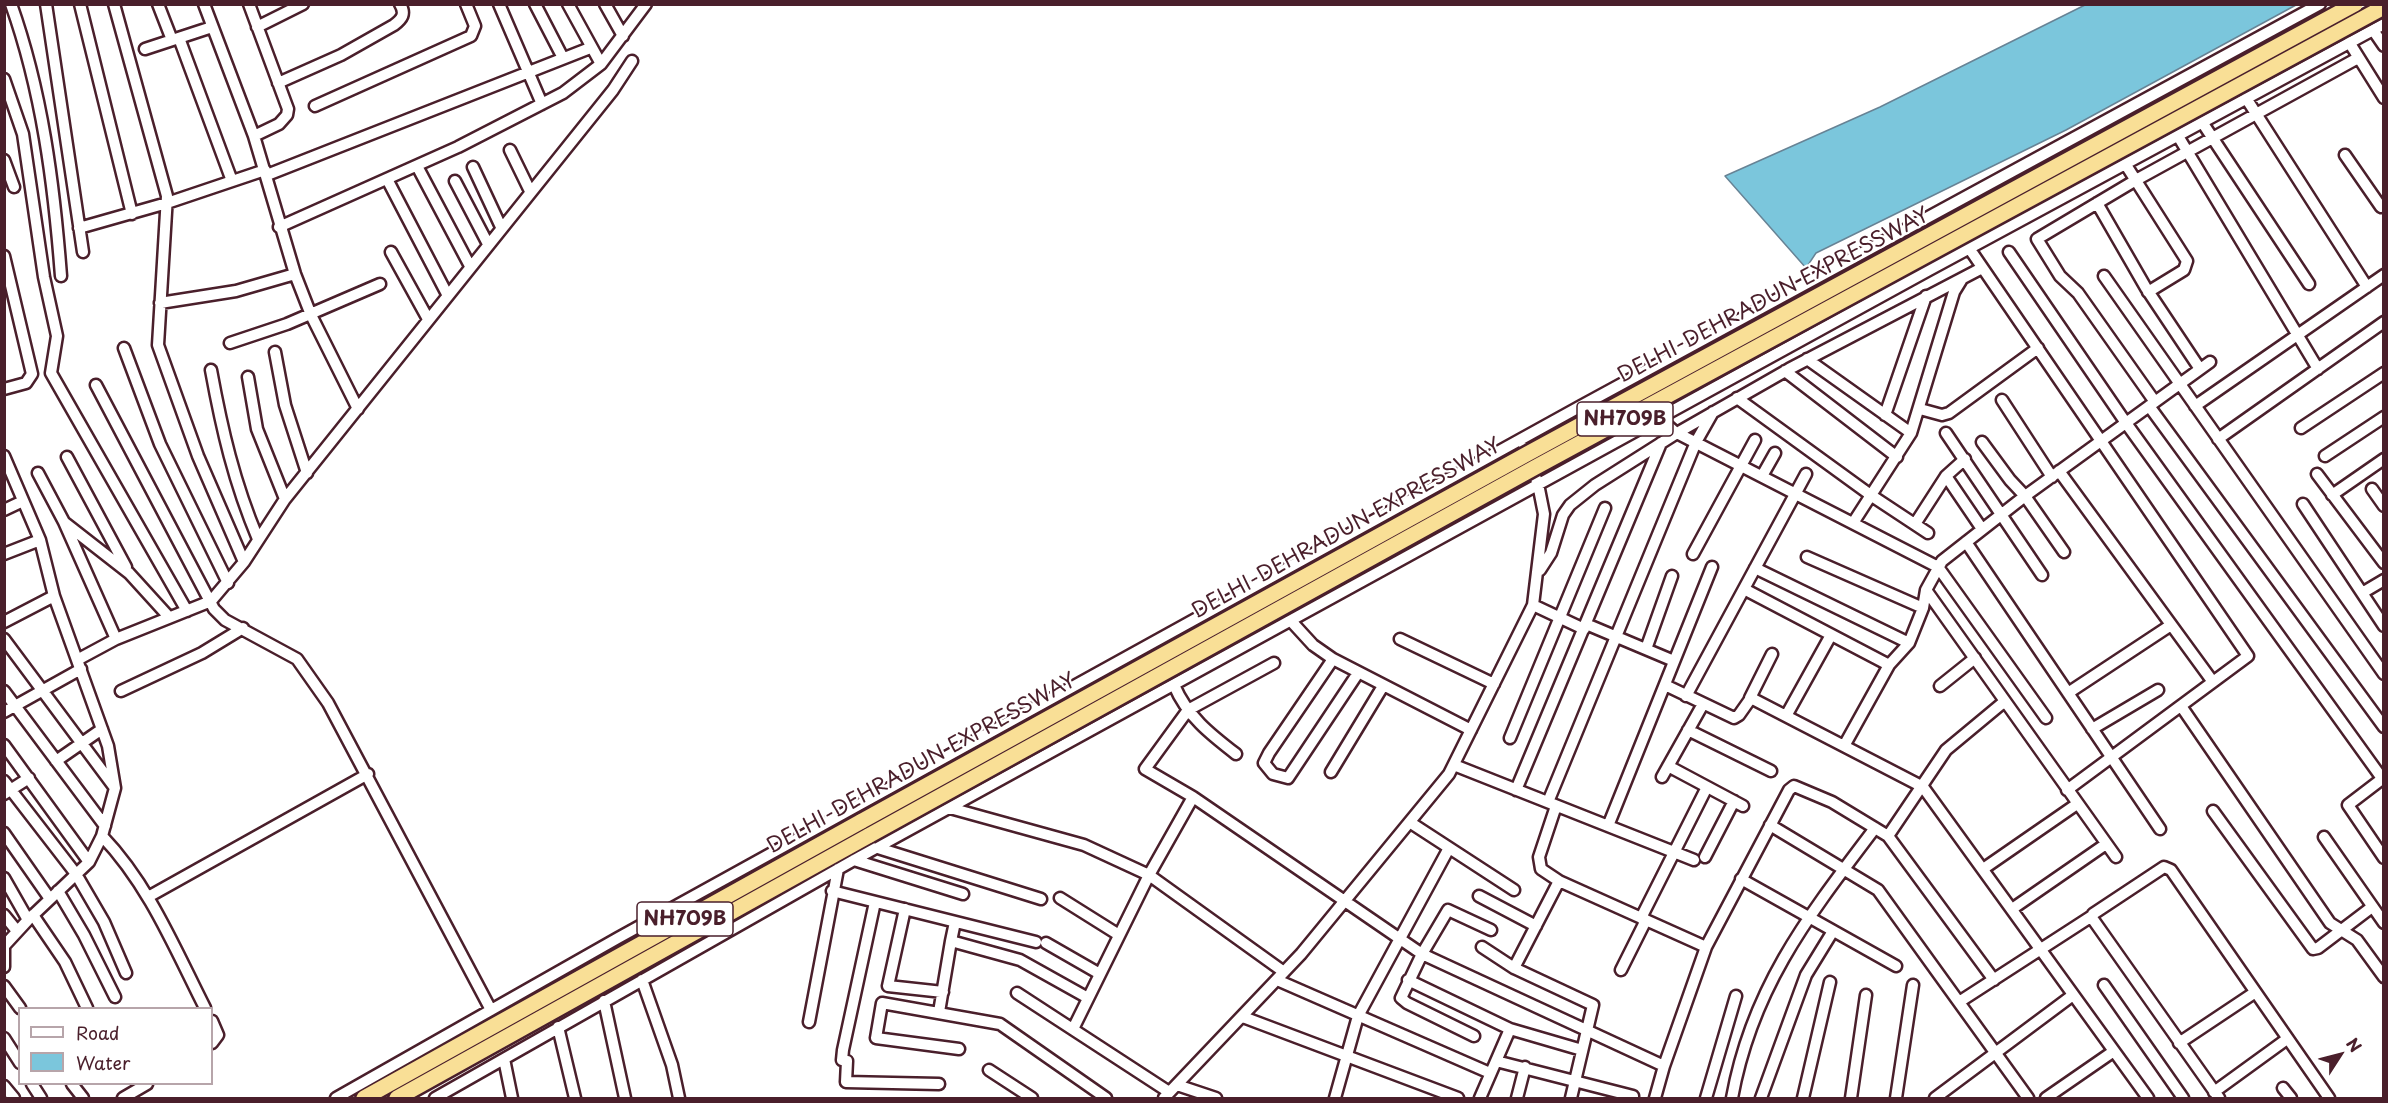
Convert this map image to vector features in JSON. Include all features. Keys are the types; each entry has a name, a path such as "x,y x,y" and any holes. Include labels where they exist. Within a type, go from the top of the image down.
{"highway":[{"name":"DELHI-DEHRADUN EXPRESSWAY","path":"364,1098 508,1018 556,982 862,821 1527,454 2355,4"},
{"name":"DELHI-DEHRADUN EXPRESSWAY","path":"397,1098 516,1032 874,842 1534,468 2384,7"}],"street":[{"path":"11,4 28,56 42,123 53,192 61,276"},
{"path":"46,4 83,252"},
{"path":"80,4 132,214"},
{"path":"114,4 165,184 167,203 158,337 161,355 198,456 244,562"},
{"path":"158,4 175,39 232,181"},
{"path":"204,4 254,136 266,172 279,227 295,274 311,315 358,410"},
{"path":"249,4 278,83 287,115 279,124 254,136"},
{"path":"257,27 303,4"},
{"path":"278,83 342,55 402,20 404,14 400,4"},
{"path":"315,106 471,36 475,26 466,4"},
{"path":"499,4 530,70 542,104"},
{"path":"535,4 563,58"},
{"path":"568,4 590,48 601,64"},
{"path":"605,4 623,36"},
{"path":"279,227 417,166 563,93 601,64 646,4"},
{"path":"336,1098 489,1006 556,982 1520,440 2320,4"},
{"path":"1516,790 1669,427 2379,39 2384,24"},
{"path":"145,49 212,27"},
{"path":"79,228 266,172 590,48"},
{"path":"2354,51 2384,98"},
{"path":"2354,51 2131,173 2097,203 2066,210 2037,239 2060,276 2078,293 2152,404 2379,712 2384,727"},
{"path":"4,712 43,690 116,639 211,601 244,562 285,499 358,410 447,294 613,90 632,61"},
{"path":"4,79 23,134 44,277 57,336 51,373 187,611"},
{"path":"2251,107 2367,287"},
{"path":"2207,131 2309,284"},
{"path":"2184,145 2318,369"},
{"path":"510,150 530,191"},
{"path":"2345,155 2383,208"},
{"path":"4,160 14,187"},
{"path":"417,166 470,266"},
{"path":"473,167 501,227"},
{"path":"2131,173 2187,261 2184,270 2148,292"},
{"path":"387,179 447,294"},
{"path":"455,181 488,243"},
{"path":"2097,203 2148,292 2200,369"},
{"path":"391,252 428,319"},
{"path":"2009,252 2126,423 2383,780 2348,805 2384,858"},
{"path":"4,256 7,284 32,378 26,383 4,389"},
{"path":"1853,523 1911,433 1954,292 1976,259"},
{"path":"1976,259 2248,656 2067,790"},
{"path":"160,303 236,291 295,274"},
{"path":"2195,406 2384,275"},
{"path":"2104,276 2384,674"},
{"path":"435,1098 448,1095 558,1027 838,870 854,860 874,842 950,808 1293,624 1538,484 1669,427 1713,412 1807,359 1963,279"},
{"path":"230,343 311,315 380,284"},
{"path":"1885,415 1926,296"},
{"path":"2218,439 2384,322"},
{"path":"124,348 160,444 228,583"},
{"path":"1920,408 1942,415 1949,413 2038,348"},
{"path":"275,352 285,405 307,473"},
{"path":"1807,359 1911,433"},
{"path":"1844,746 1889,665 1909,643 1923,608 1926,590 1938,567 2001,514 2210,362"},
{"path":"211,370 225,443 238,491 258,539"},
{"path":"1785,371 1897,457"},
{"path":"2301,428 2384,373"},
{"path":"248,377 257,429 285,499"},
{"path":"96,385 214,609 225,620 297,659 328,703 368,774 489,1006"},
{"path":"1737,398 1872,496 1928,533"},
{"path":"2002,400 2213,682"},
{"path":"1706,947 1559,881 1541,869 1539,864 1552,804 1616,636 1696,442 1713,412"},
{"path":"2325,456 2384,417"},
{"path":"1669,427 1938,567 2046,718"},
{"path":"1946,433 2042,575"},
{"path":"1170,1092 1281,976 1346,902 1411,823 1454,765 1533,605 1544,514 1538,484 1520,440"},
{"path":"1694,554 1755,440"},
{"path":"1982,442 2025,496 2064,552"},
{"path":"1538,573 1551,553 1563,515 1570,505 1594,485 1661,443"},
{"path":"1762,476 1775,453"},
{"path":"4,456 40,540 54,596 114,765 115,788 104,831 89,862 30,917 4,947 7,963 4,967"},
{"path":"66,458 129,573"},
{"path":"1915,524 1946,476 1965,459"},
{"path":"2332,495 2384,459"},
{"path":"38,473 64,522 116,639"},
{"path":"1686,696 1806,474"},
{"path":"2317,474 2384,563"},
{"path":"1946,476 1982,529"},
{"path":"2372,489 2384,506"},
{"path":"4,510 23,501"},
{"path":"2303,504 2384,626"},
{"path":"1510,738 1605,508"},
{"path":"64,522 129,573 169,617"},
{"path":"4,554 40,540"},
{"path":"1966,542 2160,829"},
{"path":"1807,557 1923,608"},
{"path":"1608,826 1712,567"},
{"path":"1755,568 1909,643"},
{"path":"1646,649 1672,576"},
{"path":"2362,593 2384,580"},
{"path":"1744,589 1889,665"},
{"path":"1926,590 2116,857"},
{"path":"4,622 54,596"},
{"path":"1533,605 1560,619 1616,636 1674,661"},
{"path":"1293,624 1333,659 1471,730"},
{"path":"2068,693 2171,625"},
{"path":"121,691 202,653 243,628"},
{"path":"1786,716 1831,634"},
{"path":"4,639 115,788"},
{"path":"1400,639 1494,684"},
{"path":"1665,685 1736,718 1750,698 1772,654"},
{"path":"1940,686 1976,658"},
{"path":"1333,659 1264,763 1278,777 1288,778 1358,673"},
{"path":"1274,663 1184,706 1144,769 1193,796 1422,954 1664,1066"},
{"path":"1174,686 1184,706 1196,721 1236,754"},
{"path":"1331,772 1383,686"},
{"path":"2092,729 2158,690"},
{"path":"4,691 56,761 148,897 204,1007"},
{"path":"1750,698 1923,787 2148,1098"},
{"path":"1888,836 1946,750 2005,701"},
{"path":"1662,777 1703,704"},
{"path":"2181,706 2330,923 2357,940 2384,977"},
{"path":"56,761 102,729"},
{"path":"1688,730 1772,771"},
{"path":"4,745 89,862"},
{"path":"1454,765 1672,852 1699,859 1739,804 1668,766"},
{"path":"148,897 368,774"},
{"path":"29,778 7,788 76,874 104,922 126,974"},
{"path":"1655,1098 1706,947 1789,790 1794,786 1822,797 1888,836 1994,980"},
{"path":"1621,970 1672,852 1707,787"},
{"path":"1072,1029 1149,875 1193,796"},
{"path":"1983,869 2077,804"},
{"path":"950,808 1084,845 1149,875 1281,976 1358,1016 1490,1072"},
{"path":"2212,812 2310,946 2316,949 2372,907"},
{"path":"1411,823 1514,890"},
{"path":"1770,825 1844,867 1878,890 2028,1098"},
{"path":"1732,1098 1742,1055 1772,976 1808,917 1875,828"},
{"path":"4,833 84,935 115,997"},
{"path":"2324,837 2384,923"},
{"path":"874,842 1041,899"},
{"path":"2012,909 2106,844"},
{"path":"1335,1098 1358,1016 1449,848"},
{"path":"854,860 963,894"},
{"path":"1959,1002 2161,869 2168,867 2329,1098"},
{"path":"809,1022 832,891 838,870"},
{"path":"4,878 30,917 65,962 87,1007"},
{"path":"1741,879 1896,966"},
{"path":"1514,968 1559,881"},
{"path":"832,891 1041,942 1100,974"},
{"path":"1479,896 1536,926"},
{"path":"1060,898 1119,935"},
{"path":"874,902 843,1050 842,1060 848,1061 846,1082 939,1084"},
{"path":"904,909 888,986 943,992"},
{"path":"1474,1036 1402,1000 1401,994 1449,909 1491,930"},
{"path":"4,915 17,931"},
{"path":"2092,916 2217,1095 2287,1039"},
{"path":"939,1012 955,922"},
{"path":"1761,1098 1762,1089 1806,975 1833,931"},
{"path":"951,941 1020,960 1088,998"},
{"path":"1482,947 1514,968 1591,1002 1594,1010 1571,1098"},
{"path":"642,980 672,1065 679,1098"},
{"path":"1408,980 1510,1029 1582,1050"},
{"path":"1803,1098 1830,982"},
{"path":"1898,1096 1913,985"},
{"path":"2104,985 2183,1098"},
{"path":"4,986 19,1007"},
{"path":"1017,993 1170,1092 1216,1098"},
{"path":"2179,1043 2254,993"},
{"path":"1851,1098 1859,1030 1866,995"},
{"path":"1935,1098 2073,995"},
{"path":"1706,1098 1736,996"},
{"path":"604,1001 625,1098"},
{"path":"959,1049 876,1038 882,1003 1000,1024 1106,1098"},
{"path":"1243,1017 1348,1054 1458,1098"},
{"path":"213,1023 218,1035 213,1042"},
{"path":"558,1027 575,1098"},
{"path":"1480,1098 1510,1029"},
{"path":"4,1038 18,1060"},
{"path":"2046,1098 2114,1051"},
{"path":"504,1059 512,1098"},
{"path":"1496,1061 1575,1080 1619,1095 1633,1096"},
{"path":"1517,1098 1525,1067"},
{"path":"989,1070 1032,1098"},
{"path":"33,1085 41,1098"},
{"path":"73,1085 83,1098"},
{"path":"123,1098 144,1085"},
{"path":"4,1086 14,1098"},
{"path":"2283,1088 2290,1098"}],"water":[{"path":"2085,5 2296,5 2066,130 1816,253 1806,268 1725,176 1880,107"}]}
